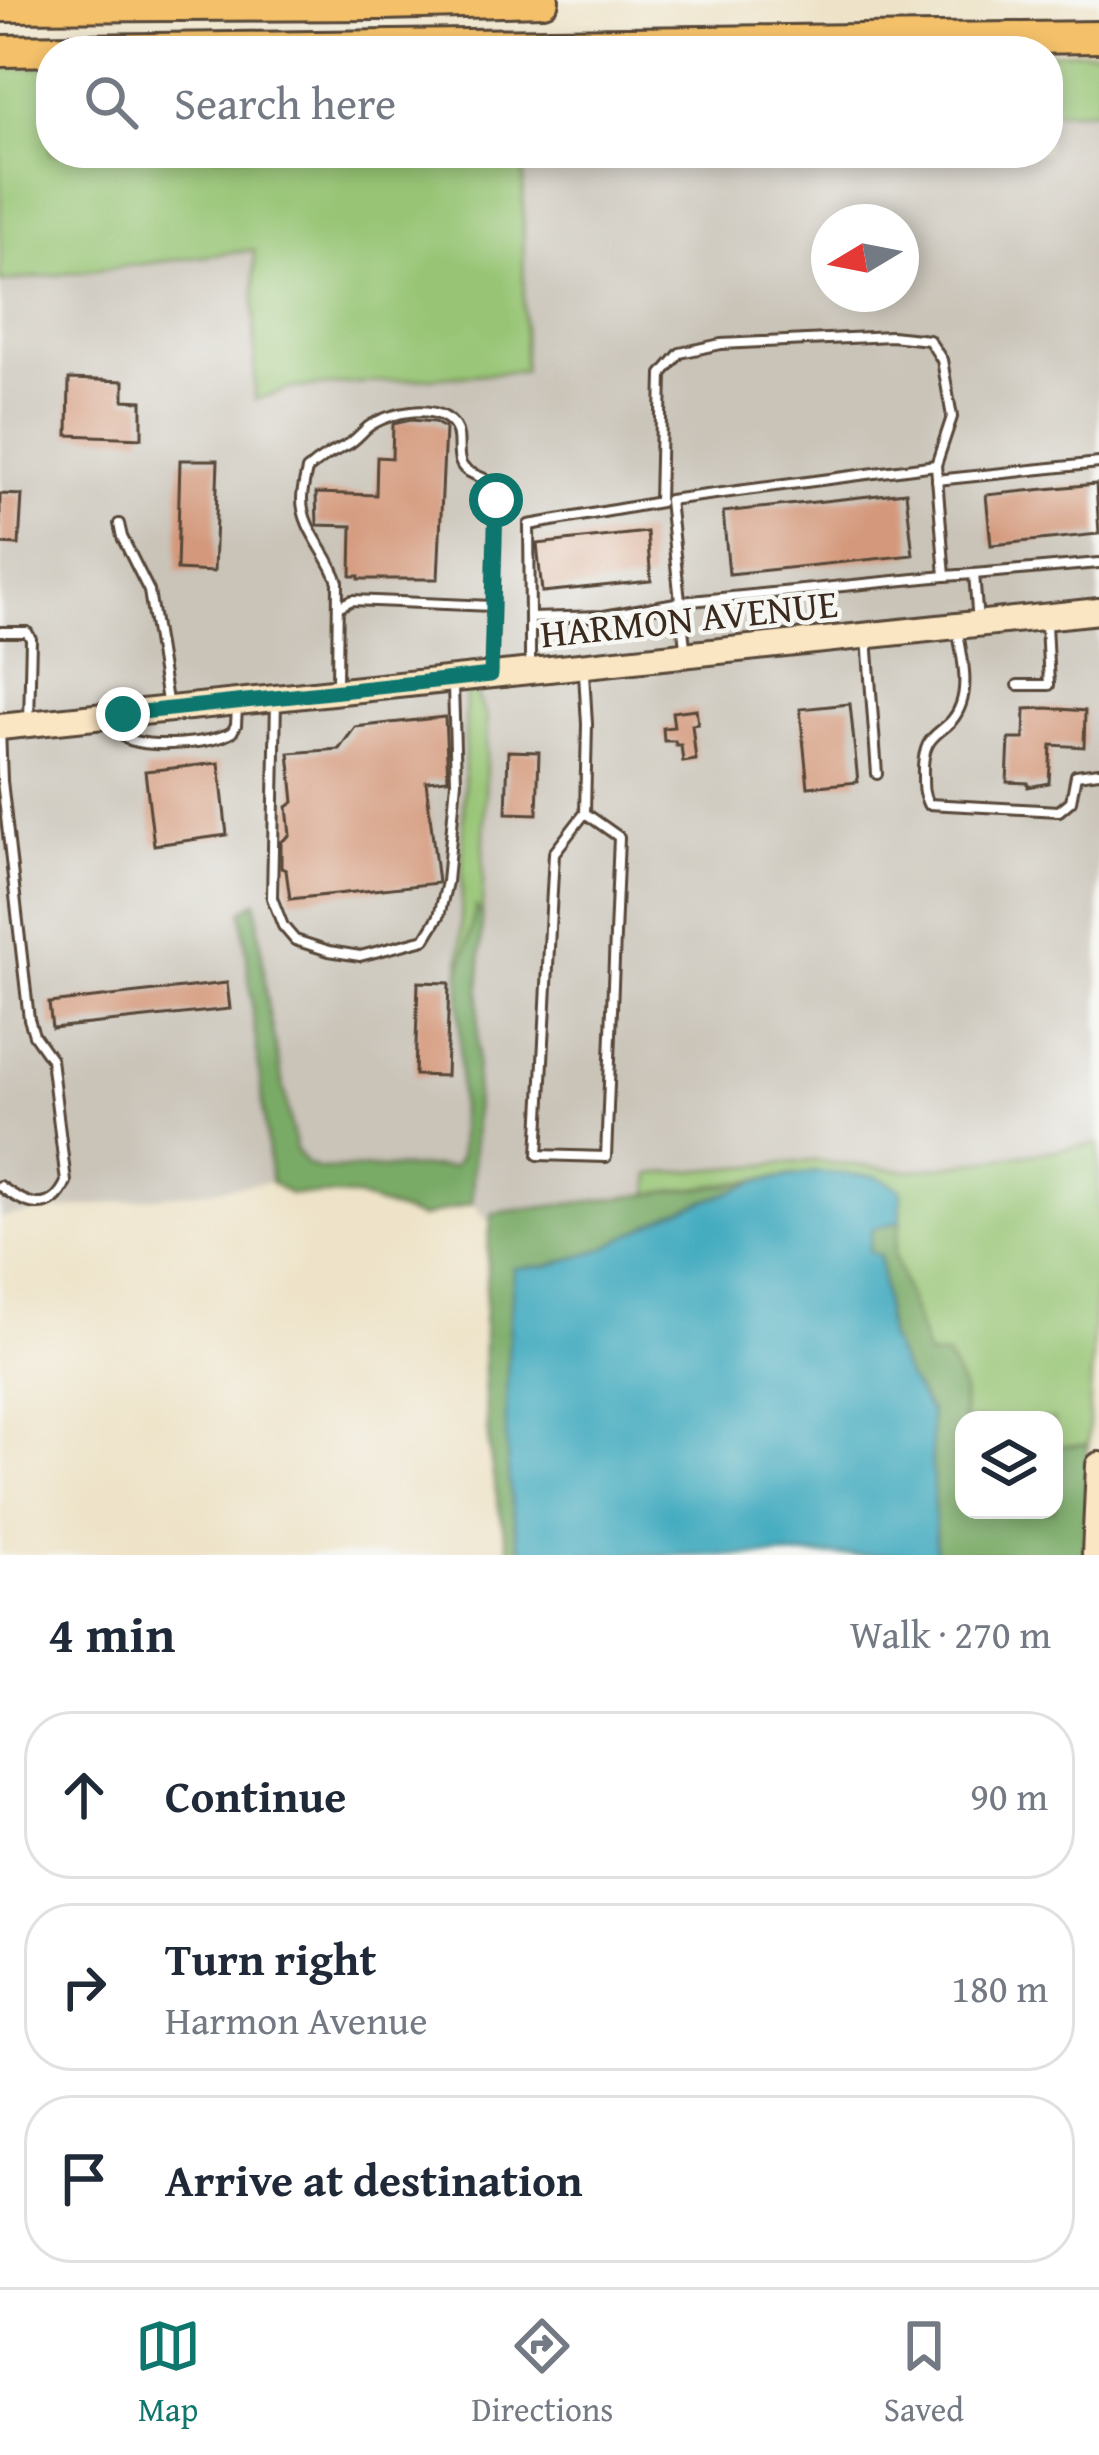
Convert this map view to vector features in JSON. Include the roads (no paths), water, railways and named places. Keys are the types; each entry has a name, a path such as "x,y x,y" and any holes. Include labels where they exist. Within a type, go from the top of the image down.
{"highway":[{"path":"0,6 543,0"},
{"path":"1063,37 1099,37"},
{"path":"0,51 36,51"}],"main road":[{"name":"HARMON AVENUE","path":"0,727 1099,610"},
{"path":"1095,1555 1099,1465"}],"lane":[{"path":"686,655 664,501 662,374 680,352 721,344 891,336 929,340 942,360 952,417 936,465 945,576"},
{"path":"338,691 338,581 306,521 302,500 307,470 387,416 410,412 447,418 458,431 459,460 466,470 492,483 496,500 491,675"},
{"path":"937,480 1099,463"},
{"path":"530,671 529,525 664,501 936,465"},
{"path":"119,524 149,591 169,709"},
{"path":"530,618 604,616 681,602 1099,563"},
{"path":"974,574 959,711 929,740 922,756 923,795 928,804 1060,812 1071,801 1076,776 1099,772"},
{"path":"338,607 352,600 492,606"},
{"path":"1018,685 1049,686 1045,616"},
{"path":"0,632 28,632 31,639 29,724"},
{"path":"867,636 877,774"},
{"path":"583,665 585,814 554,853 538,1155 606,1157 619,837 585,814"},
{"path":"276,697 272,898 283,926 295,940 361,956 425,939 439,916 447,882 456,781 452,679"},
{"path":"123,714 126,738 135,742 215,739 232,732 237,701"},
{"path":"0,727 29,1019 51,1059 66,1182 54,1199 44,1203 19,1202 0,1186"}],"water":[{"path":"816,1172 876,1176 901,1189 901,1221 872,1229 869,1251 880,1256 888,1336 930,1412 936,1555 522,1555 507,1448 514,1268 548,1266 602,1249 671,1214 760,1181"}]}
